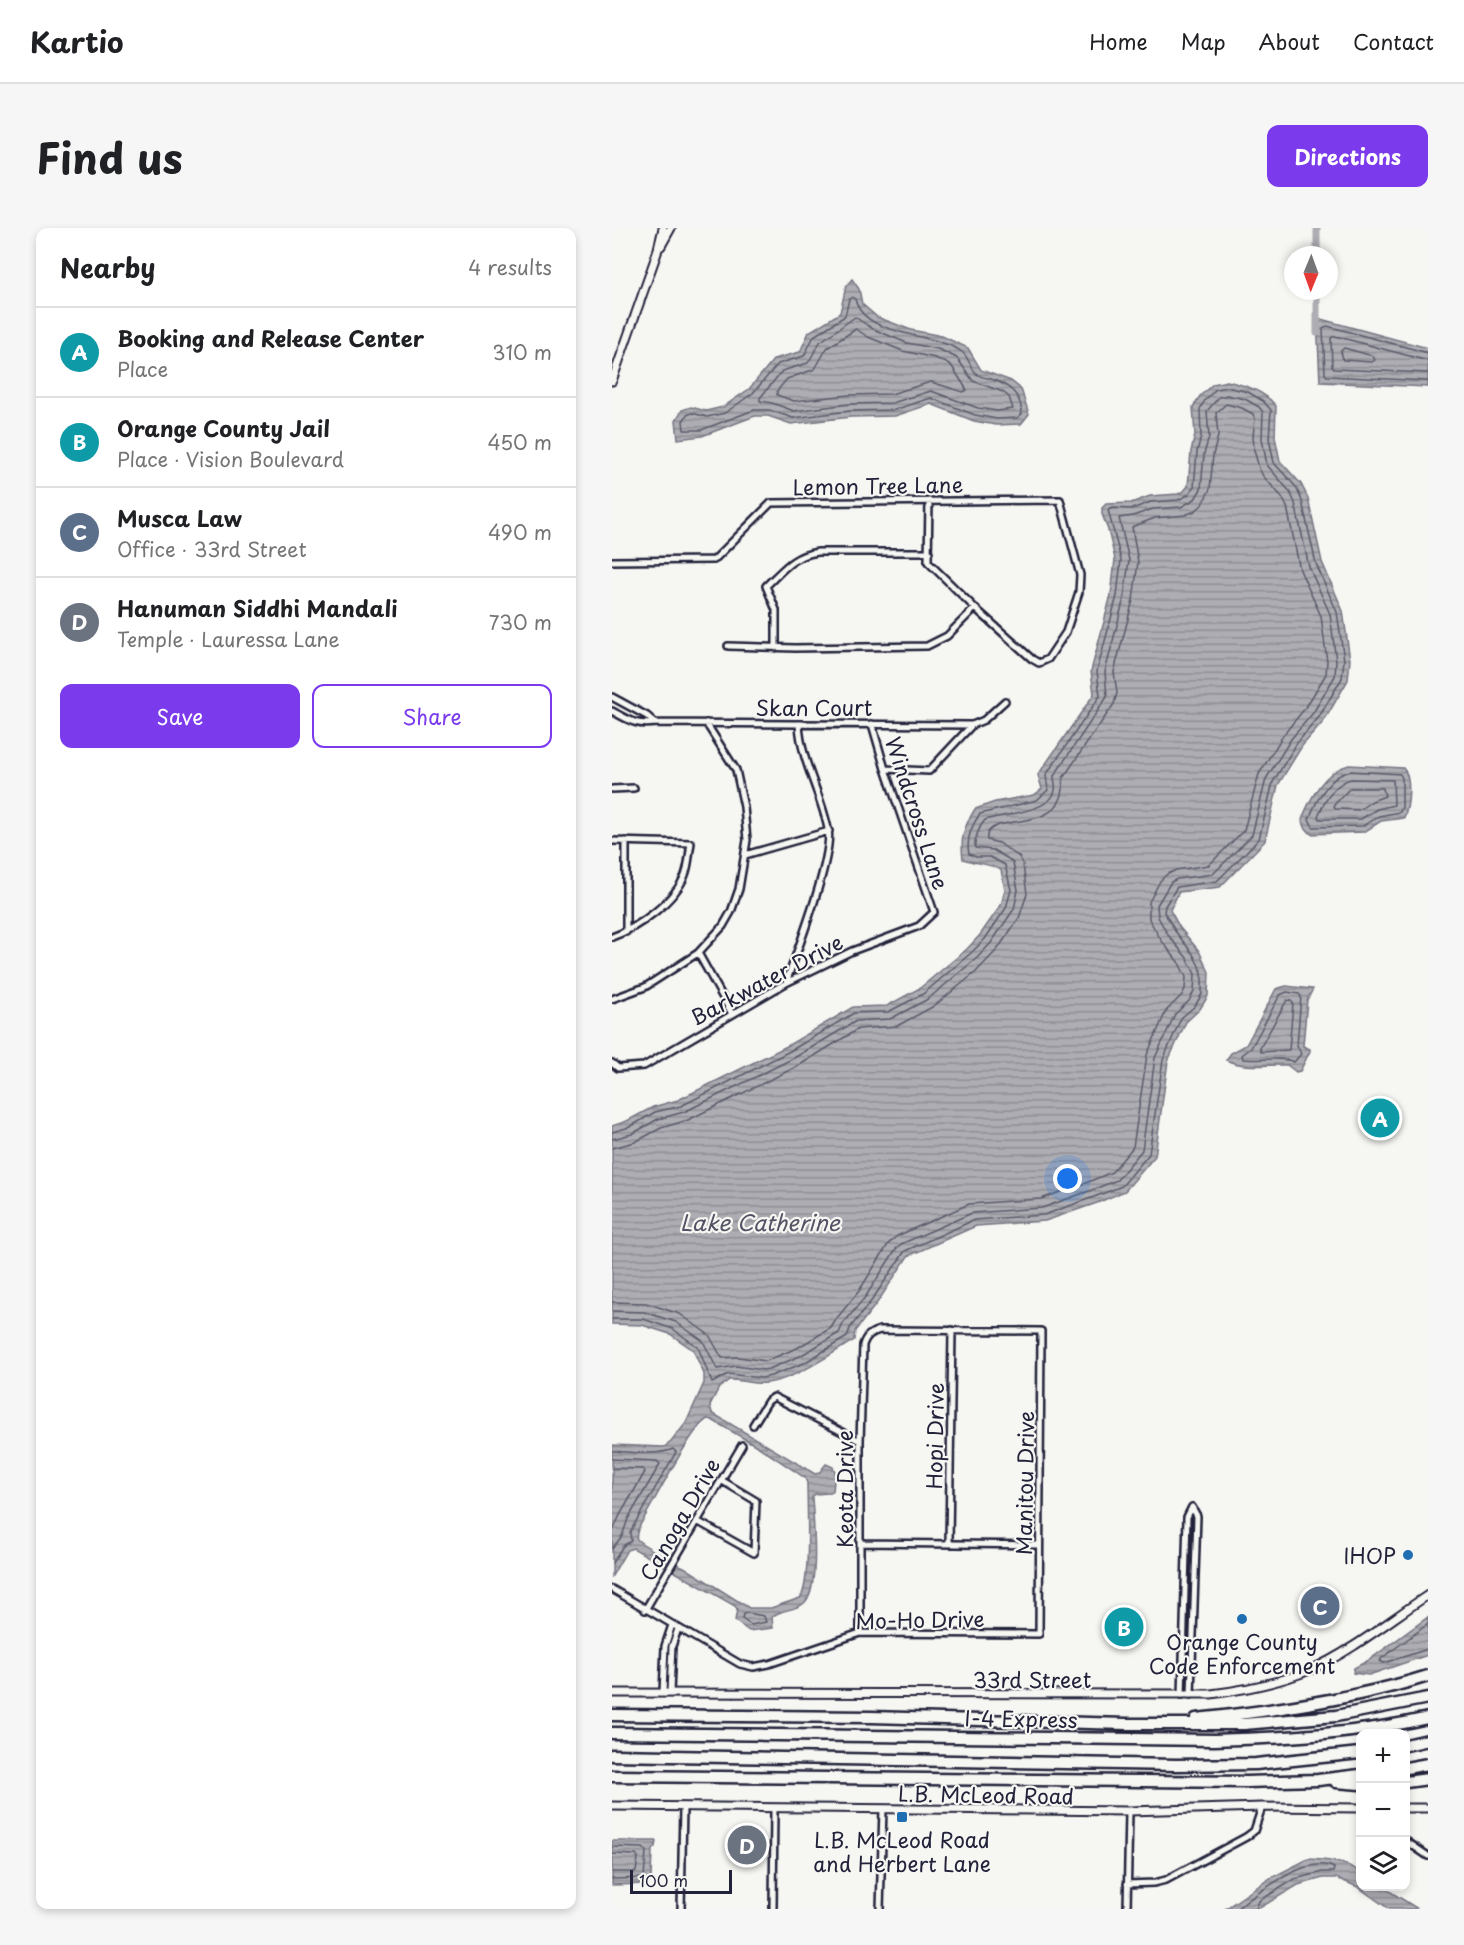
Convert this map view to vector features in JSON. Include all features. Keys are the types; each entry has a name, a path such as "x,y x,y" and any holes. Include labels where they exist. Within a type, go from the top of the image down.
{"highway":[{"path":"1126,1724 1261,1712 1371,1692 1428,1676"},
{"path":"612,1715 882,1717 1208,1725 1273,1723 1359,1713 1428,1698"},
{"name":"I-4 Express","path":"612,1733 1226,1740 1309,1736 1428,1718"},
{"path":"1410,1744 1428,1740"},
{"name":"I-4 Express","path":"612,1755 1176,1765 1256,1764 1356,1754"},
{"path":"1410,1767 1428,1764"},
{"path":"612,1776 1247,1782 1318,1780 1356,1775"},
{"path":"1410,1781 1428,1779"},
{"path":"1318,1780 1356,1784"}],"street":[{"path":"612,381 657,253 663,228"},
{"path":"657,253 671,228"},
{"name":"Lemon Tree Lane","path":"612,561 714,560 771,503 1060,500 1080,575 1078,592 1066,632 1048,659 1039,663 1032,659 975,608"},
{"path":"728,646 776,648 927,646 947,636 975,608 928,562 929,501"},
{"path":"776,648 776,610 766,586 792,561 803,554 928,552"},
{"path":"612,697 656,723"},
{"path":"885,769 929,771 972,725 984,720 1005,701"},
{"name":"Skan Court","path":"612,711 635,723 972,725"},
{"path":"612,999 645,987 698,953 723,926 731,912 739,888 745,855 747,820 736,770 706,723"},
{"path":"786,982 823,871 829,831 804,758 799,724"},
{"name":"Windcross Lane","path":"872,724 934,912"},
{"path":"612,789 634,788"},
{"path":"745,855 829,831"},
{"path":"612,841 691,843 685,876 666,903 626,932 612,937"},
{"path":"626,841 626,932"},
{"name":"Barkwater Drive","path":"612,1063 618,1068 644,1066 786,982 852,951 919,926 934,912"},
{"path":"698,953 732,1014"},
{"name":"Keota Drive","path":"860,1633 860,1441 863,1345 868,1335 880,1330 952,1330"},
{"name":"Manitou Drive","path":"952,1330 1041,1331 1039,1634"},
{"name":"Hopi Drive","path":"949,1543 952,1330"},
{"path":"753,1425 768,1401 774,1397 860,1441"},
{"name":"Canoga Drive","path":"645,1610 741,1445"},
{"path":"697,1521 754,1553 756,1501 721,1480"},
{"path":"1182,1695 1187,1516 1192,1507 1197,1516 1191,1695"},
{"path":"860,1543 1040,1545"},
{"name":"Mo-Ho Drive","path":"612,1589 740,1664 753,1667 769,1664 860,1633 1039,1634"},
{"name":"33rd Street","path":"612,1693 1191,1695 1249,1688 1313,1669 1428,1595"},
{"path":"666,1693 665,1646 672,1625"},
{"path":"666,1693 672,1647 678,1629"},
{"name":"L.B. McLeod Road","path":"612,1806 1130,1811 1262,1807 1356,1808"},
{"path":"681,1909 683,1807"},
{"path":"1127,1884 1166,1880 1246,1837 1254,1831 1262,1807"},
{"path":"773,1909 774,1808"},
{"path":"1410,1808 1428,1809"},
{"path":"880,1909 883,1809"},
{"path":"1127,1909 1130,1811"},
{"path":"1410,1845 1428,1856"}],"water":[{"path":"852,279 859,289 862,304 877,317 911,330 942,336 968,348 981,370 1011,381 1021,389 1029,414 1021,424 996,425 974,421 931,404 895,416 851,417 791,424 768,416 755,416 702,436 678,439 676,420 682,410 691,407 706,411 723,407 749,389 774,359 800,352 809,332 840,313 846,286"},
{"path":"1317,318 1428,348 1428,387 1320,382"},
{"name":"Lake Catherine","path":"1227,381 1248,387 1266,396 1276,406 1275,437 1280,461 1301,484 1308,498 1322,562 1343,611 1350,660 1348,680 1324,721 1302,746 1278,785 1265,841 1220,887 1179,892 1170,910 1180,928 1199,951 1209,972 1208,996 1200,1009 1186,1022 1168,1061 1155,1156 1125,1191 1097,1203 1045,1221 976,1226 908,1256 877,1303 855,1331 854,1340 812,1366 788,1377 761,1383 729,1380 719,1388 710,1405 712,1413 815,1474 819,1473 826,1464 833,1467 835,1471 833,1491 815,1494 812,1497 815,1554 809,1597 803,1604 772,1617 773,1628 749,1631 735,1621 737,1609 735,1606 633,1548 627,1550 612,1576 612,1445 664,1447 671,1442 686,1423 704,1383 704,1374 693,1350 670,1334 642,1325 612,1324 612,1126 653,1107 678,1100 787,1046 853,1007 887,1006 920,988 967,949 980,935 1001,905 1005,890 1001,870 963,859 962,845 966,827 975,809 995,802 1034,795 1042,789 1038,775 1094,694 1091,671 1111,595 1115,559 1102,508 1106,504 1131,503 1150,496 1178,494 1184,491 1188,486 1195,435 1193,407 1200,396 1213,384","holes":["707,1419 805,1478 807,1483 807,1561 806,1577 800,1598 771,1608 749,1608 637,1539 640,1525 691,1437"]},
{"path":"1349,765 1403,768 1408,778 1409,792 1404,818 1381,821 1364,832 1311,834 1302,819 1310,802 1332,773"},
{"path":"1286,986 1313,989 1307,1000 1303,1046 1310,1051 1300,1071 1296,1072 1287,1065 1249,1065 1226,1060 1231,1053 1246,1045 1276,989"},
{"path":"1428,1617 1428,1655 1369,1675 1353,1673 1354,1668 1369,1660"},
{"path":"612,1841 656,1841 652,1850 651,1879 648,1884 612,1885"},
{"path":"1308,1859 1342,1863 1356,1870 1356,1886 1336,1878 1323,1878 1298,1885 1258,1909 1225,1909 1269,1879"},
{"path":"1364,1891 1389,1891 1418,1909 1389,1909"}],"waterway":[{"path":"1317,228 1317,246"},
{"path":"1317,300 1317,333"}],"place":[{"name":"Booking and Release Center","path":"1380,1118"},
{"name":"IHOP","path":"1408,1555"},
{"name":"Musca Law","path":"1320,1606"},
{"name":"Orange County Code Enforcement","path":"1242,1619"},
{"name":"Orange County Jail","path":"1124,1627"},
{"name":"L.B. McLeod Road and Herbert Lane","path":"902,1817"},
{"name":"Hanuman Siddhi Mandali","path":"747,1845"}]}
